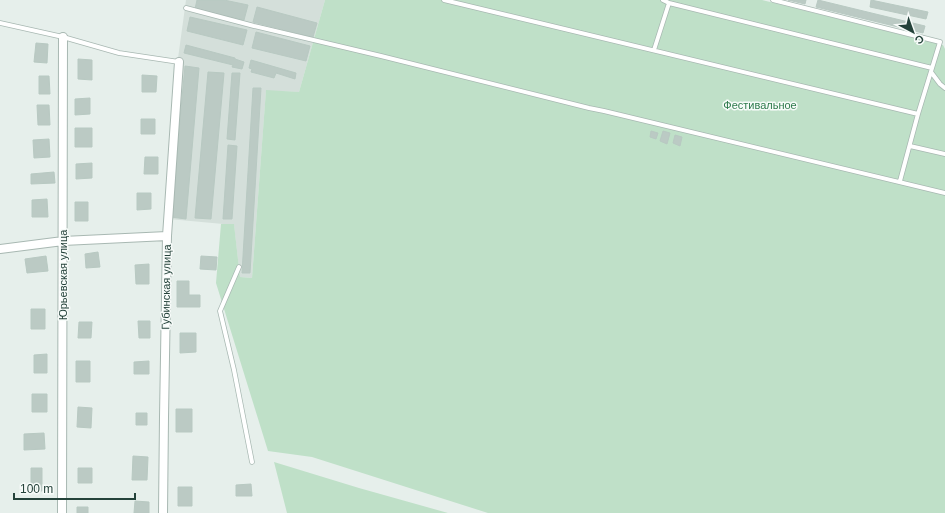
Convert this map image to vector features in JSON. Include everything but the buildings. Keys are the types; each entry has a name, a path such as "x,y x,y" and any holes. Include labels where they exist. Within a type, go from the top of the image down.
{"street":[{"name":"Юрьевская улица","path":"62,513 63,37"},
{"name":"Губинская улица","path":"163,513 167,236 179,62"},
{"path":"0,249 63,241 167,236"}],"lane":[{"path":"444,0 918,114"},
{"path":"663,0 669,3 932,70 940,84 945,88"},
{"path":"773,0 940,42 918,114 900,181"},
{"path":"654,50 669,3"},
{"path":"186,8 589,108 900,181 945,193"},
{"path":"0,23 63,37 119,52 179,62"},
{"path":"910,146 945,154"},
{"path":"239,267 220,311 234,370 252,462"}],"shaded area":[{"path":"186,0 325,0 299,92 266,91 252,278 240,277 234,225 169,219 172,102"}],"green space":[{"name":"Фестивальное","path":"325,0 762,0 943,45 945,49 945,513 488,513 312,457 268,451 216,283 221,224 234,224 240,277 252,278 266,90 299,92"},
{"path":"274,462 359,488 448,513 287,513"}]}
